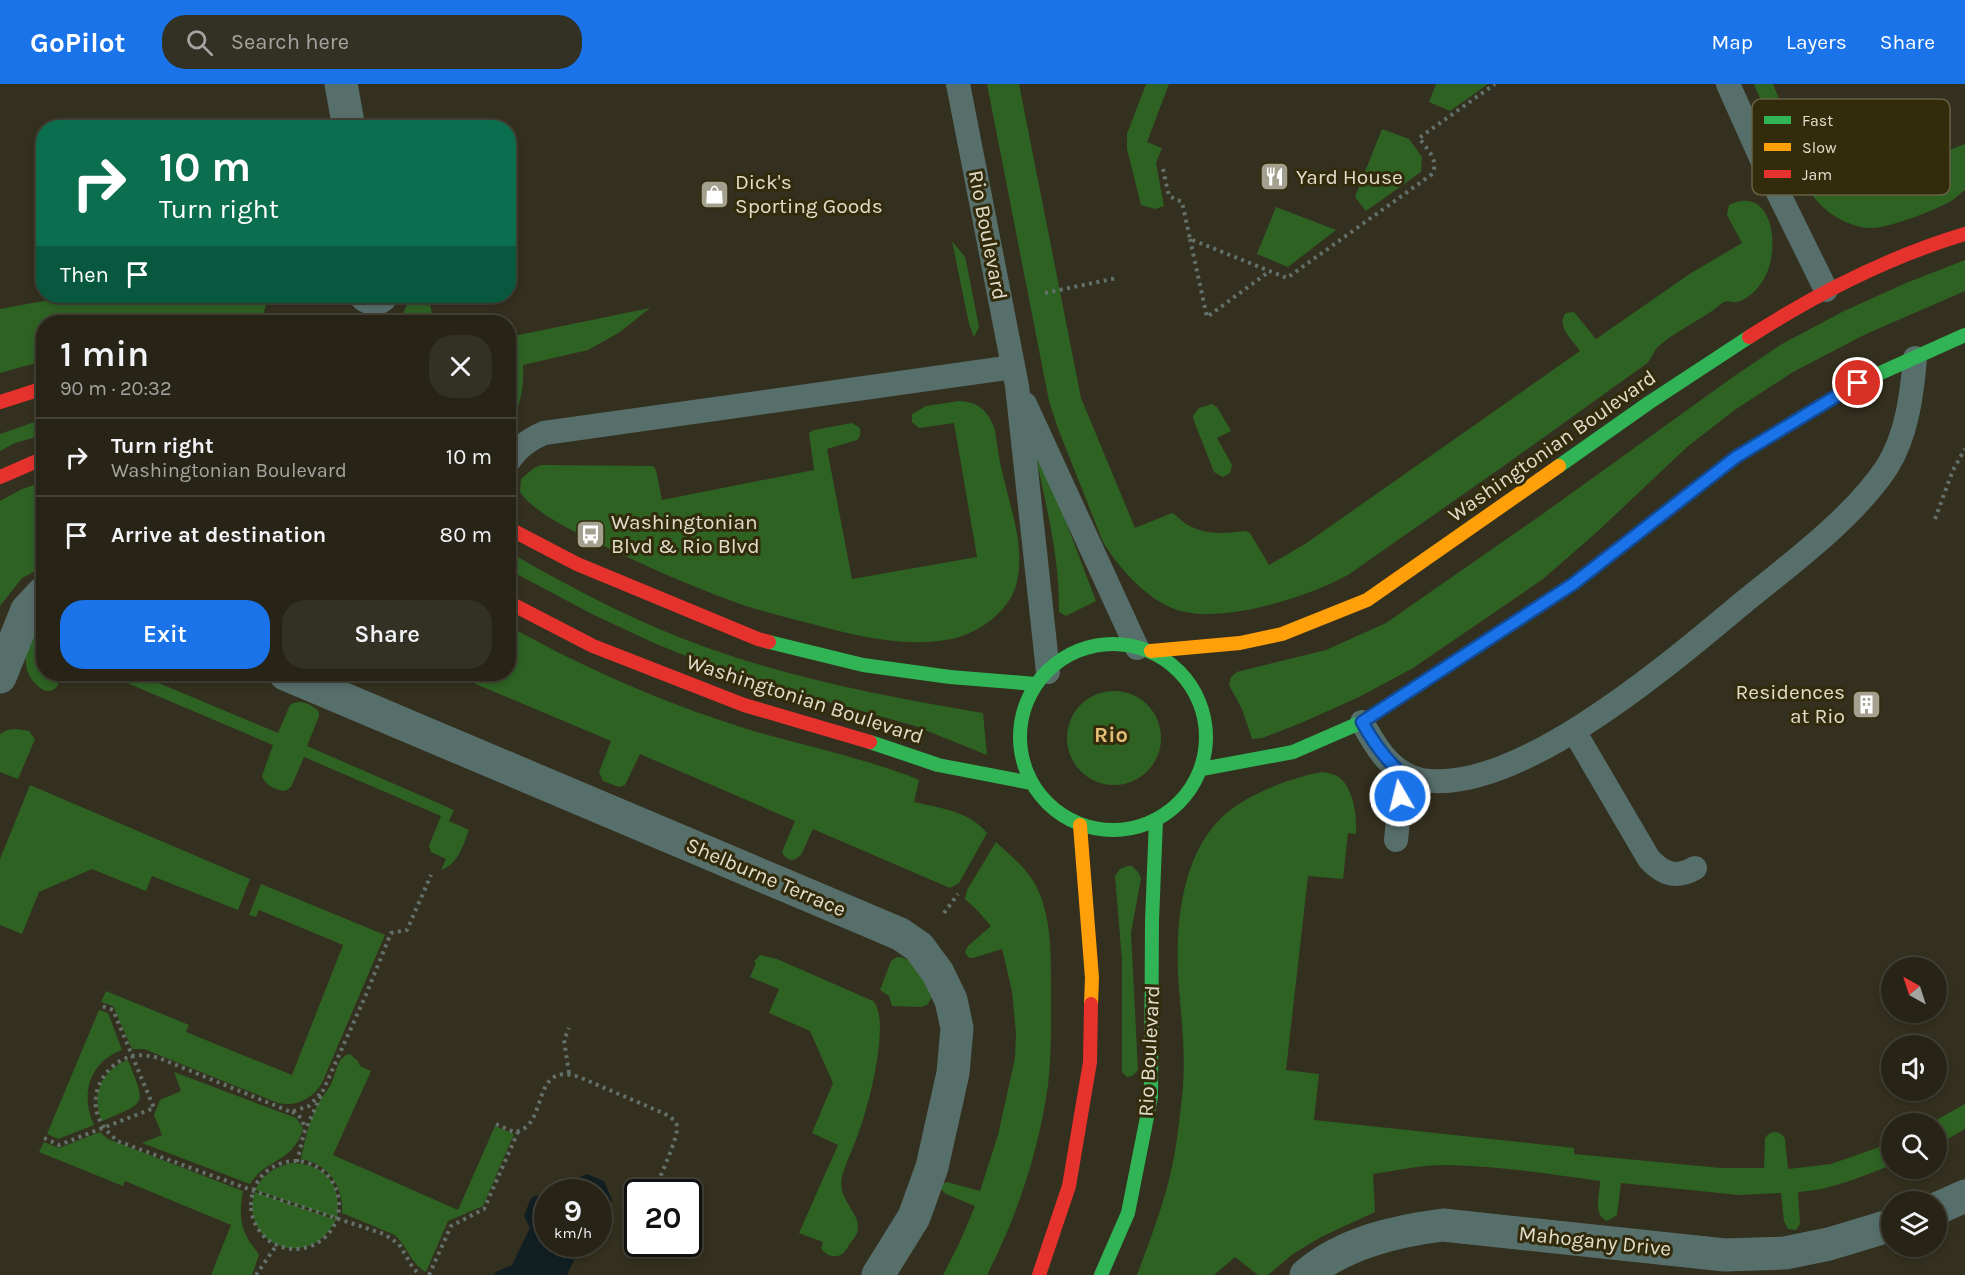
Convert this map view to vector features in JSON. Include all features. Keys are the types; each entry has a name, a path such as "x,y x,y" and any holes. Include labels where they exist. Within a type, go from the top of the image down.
{"street":[{"path":"319,84 326,120"},
{"path":"341,84 348,120"},
{"name":"Washingtonian Boulevard","path":"1144,649 1240,643 1282,634 1367,600 1650,402 1777,319 1826,290 1938,242 1965,234"},
{"path":"1202,770 1293,752 1362,722 1573,584 1736,457 1858,383 1965,335"},
{"path":"0,402 36,391"},
{"path":"0,477 36,461"},
{"name":"Washingtonian Boulevard","path":"516,532 577,564 758,639 863,665 950,677 1042,678"},
{"path":"0,677 27,610 36,600"},
{"name":"Washingtonian Boulevard","path":"516,606 593,646 744,705 845,734 938,765 1031,783"},
{"path":"1119,644 1144,649 1168,661 1183,674 1199,700 1207,729 1202,770 1190,790 1175,807 1156,820 1132,829 1106,831 1080,825 1052,808 1031,783 1022,758 1020,733 1024,706 1042,678 1059,661 1088,647 1119,644"},
{"name":"Shelburne Terrace","path":"302,681 900,934 918,947 938,973 951,1000 957,1028 953,1073 932,1167 914,1217 878,1275"},
{"name":"Rio Boulevard","path":"1101,1275 1128,1213 1151,1097 1152,921 1156,820"},
{"path":"1039,1275 1069,1186 1090,1062 1092,978 1080,825"},
{"path":"1947,1204 1965,1196"},
{"name":"Mahogany Drive","path":"1306,1275 1340,1253 1373,1239 1408,1229 1443,1226 1725,1255 1785,1253 1829,1244 1881,1228"}],"lane":[{"name":"Rio Boulevard","path":"958,84 1015,376 1042,678"},
{"path":"1728,84 1752,138"},
{"path":"1779,195 1826,290"},
{"path":"1362,722 1387,761 1402,774 1422,780 1443,781 1469,778 1499,768 1574,731 1637,688 1698,641 1792,563 1861,498 1888,465 1898,444 1912,391 1915,358"},
{"name":"Rio Boulevard","path":"1015,376 1144,649"},
{"path":"516,450 529,440 544,434 1015,376"},
{"path":"1574,731 1649,859 1669,874 1678,875 1695,868"},
{"path":"1396,840 1402,774"}],"path":[{"path":"1190,238 1287,278 1431,175 1434,171 1434,161 1419,138 1495,84"},
{"path":"1163,170 1169,196 1182,202 1207,317 1270,271"},
{"path":"1045,293 1118,278"},
{"path":"1935,519 1953,470 1965,449"},
{"path":"297,1162 304,1133 320,1094 391,933 407,930 431,875"},
{"path":"44,1138 59,1145 154,1108 113,1010 99,1005"},
{"path":"569,1028 564,1040 569,1074"},
{"path":"304,1133 302,1119 297,1114 145,1055 132,1056 116,1063 105,1073 98,1086 96,1101 98,1117 104,1128 117,1141 254,1191 384,1234 399,1244 413,1268 420,1275"},
{"path":"429,1275 451,1226 484,1209 518,1132 530,1122 552,1077 569,1074 672,1118 677,1126 676,1136 659,1179"},
{"path":"291,1112 309,1106 320,1094"},
{"path":"496,1124 518,1132"},
{"path":"297,1162 306,1162 319,1167 330,1177 337,1190 340,1205 338,1220 331,1233 319,1243 306,1249 291,1250 276,1246 264,1237 255,1225 251,1212 256,1184 265,1172 277,1165 297,1162"},
{"path":"256,1275 276,1246"}],"green space":[{"path":"987,84 1019,84 1081,398 1135,528 1172,513 1186,524 1202,531 1217,533 1246,531 1250,533 1269,565 1305,544 1580,351 1564,328 1563,318 1566,313 1574,312 1596,339 1691,273 1742,243 1727,215 1729,205 1745,201 1757,204 1765,213 1771,227 1771,259 1767,274 1749,296 1737,302 1724,302 1666,340 1656,349 1646,364 1348,575 1310,592 1261,607 1236,612 1191,613 1172,608 1152,597 1124,571 1109,552 1057,426 1049,401"},
{"path":"1146,84 1169,84 1147,142 1162,148 1156,163 1164,206 1155,209 1141,205 1127,149 1127,134"},
{"path":"1436,84 1488,84 1450,111 1429,102"},
{"path":"1754,84 1773,84 1779,99 1762,99"},
{"path":"1382,129 1409,139 1422,157 1421,172 1366,211 1355,197"},
{"path":"1965,144 1965,190 1944,205 1901,222 1872,228 1858,226 1843,221 1829,212 1817,202 1813,195 1950,195 1950,150"},
{"path":"1276,207 1336,230 1288,267 1257,254"},
{"path":"952,241 965,257 979,327 974,337 969,324"},
{"path":"1965,260 1965,291 1866,334 1793,372 1736,409 1687,447 1597,532 1543,579 1413,668 1359,697 1301,723 1262,738 1252,739 1242,709 1229,685 1231,677 1237,672 1326,650 1386,623 1782,344 1842,312"},
{"path":"36,302 267,303 263,315 36,315 36,363 0,373 0,309"},
{"path":"408,303 430,303 432,315 402,315"},
{"path":"650,308 620,332 588,350 523,365 521,396 516,411 516,336"},
{"path":"959,401 972,403 982,409 995,430 1000,464 1017,533 1019,562 1014,591 1003,608 979,628 951,639 916,642 881,639 746,606 674,578 558,523 536,508 520,492 521,479 541,465 653,466 656,470 662,500 814,470 809,433 852,423 860,428 860,436 857,440 827,449 852,579 977,557 954,423 919,428 912,422 912,414 926,406"},
{"path":"1212,404 1217,407 1231,431 1217,438 1232,465 1230,473 1223,477 1214,472 1193,416 1199,408"},
{"path":"36,421 36,437 15,443 0,451 0,434"},
{"path":"1030,427 1096,601 1066,616 1059,612 1053,542"},
{"path":"36,484 36,571 22,578 0,606 0,501"},
{"path":"516,556 604,604 705,647 807,678 983,713 987,755 915,726 730,674 654,643 594,615 516,574"},
{"path":"36,628 36,681 60,681 56,688 50,691 41,689 27,671 26,652"},
{"path":"516,630 599,672 693,711 757,732 870,763 919,780 914,802 963,815 987,833 959,883 950,888 813,829 801,855 794,860 788,859 782,852 795,821 640,754 625,785 619,787 603,781 599,772 611,741 469,681 516,681"},
{"path":"122,681 154,681 278,733 290,705 298,702 309,704 319,712 319,716 307,746 454,810 449,821 469,830 456,859 441,870 446,859 431,852 429,846 441,816 304,757 291,787 285,791 274,788 265,782 262,776 273,745"},
{"path":"1114,691 1132,694 1147,705 1158,720 1161,738 1158,756 1147,771 1132,782 1114,785 1096,782 1081,771 1070,756 1067,738 1070,720 1081,705 1096,694"},
{"path":"16,729 29,731 35,739 18,779 0,772 0,734"},
{"path":"1322,772 1340,778 1349,789 1354,804 1356,827 1356,834 1348,833 1343,879 1308,876 1286,1070 1319,1074 1314,1120 1574,1148 1574,1154 1721,1168 1764,1168 1765,1138 1775,1132 1781,1134 1785,1139 1788,1169 1831,1164 1881,1146 1881,1169 1834,1186 1798,1192 1800,1224 1796,1230 1788,1229 1784,1221 1781,1193 1739,1195 1621,1183 1617,1215 1607,1221 1602,1218 1598,1209 1600,1181 1485,1167 1447,1165 1410,1168 1373,1174 1375,1212 1321,1237 1293,1254 1268,1275 1258,1275 1235,1257 1214,1275 1137,1275 1167,1188 1178,1131 1184,1058 1178,973 1178,932 1189,871 1207,835 1230,810 1254,795 1296,778"},
{"path":"30,785 250,879 238,910 152,876 146,891 92,869 39,892 22,934 0,925 0,859"},
{"path":"996,842 1020,864 1035,883 1046,912 1051,972 1051,1047 1048,1085 1033,1159 1008,1230 987,1275 943,1275 975,1206 946,1194 941,1189 942,1184 947,1182 980,1191 998,1135 1015,1058 1016,1034 1012,991 1002,949 973,958 968,957 965,952 968,946 991,926 965,899 967,890"},
{"path":"1132,866 1141,878 1131,933 1138,1070 1132,1076 1127,1077 1122,1072 1122,960 1115,876 1120,869"},
{"path":"261,884 385,935 322,1083 314,1093 298,1103 278,1103 144,1049 132,1049 113,1006 101,1002 106,991 189,1025 186,1032 292,1075 343,945 259,910 256,917 249,915"},
{"path":"760,955 777,959 873,1001 878,1011 879,1042 873,1081 865,1115 841,1183 845,1199 856,1219 857,1233 845,1251 838,1256 824,1252 821,1248 823,1242 799,1233 838,1145 812,1133 833,1083 810,1031 769,1013 779,989 750,977 756,963 754,962"},
{"path":"897,957 910,961 918,970 931,994 927,1005 921,1007 892,1006 889,996 880,990 891,961"},
{"path":"99,1010 108,1013 122,1050 111,1055 102,1063 90,1081 88,1102 94,1125 58,1139 47,1134"},
{"path":"350,1054 360,1066 371,1071 333,1155 458,1210 495,1126 514,1134 483,1206 448,1221 426,1272 421,1269 395,1235 342,1213 340,1194 332,1178 319,1165 301,1159 316,1107 331,1084 342,1058"},
{"path":"128,1060 138,1086 139,1100 128,1110 102,1121 97,1102 101,1085 111,1070"},
{"path":"174,1072 296,1118 303,1128 299,1140 286,1154 257,1175 250,1184 142,1143 162,1135 154,1115 160,1100 181,1091"},
{"path":"1965,1104 1965,1129 1947,1139 1947,1114"},
{"path":"100,1132 108,1139 243,1191 241,1209 243,1227 259,1255 252,1275 211,1275 231,1225 125,1181 123,1186 39,1152 44,1142 59,1148"},
{"path":"291,1163 314,1167 329,1178 337,1195 337,1218 255,1190 270,1172"},
{"path":"255,1192 336,1220 323,1237 309,1246 293,1248 278,1245 266,1237 256,1225 252,1210"}],"shaded area":[{"path":"587,1174 599,1179 575,1179"},
{"path":"534,1197 534,1257 573,1257 574,1260 567,1275 494,1275 512,1265 530,1228 524,1216 531,1198"}],"traffic: fast":[{"path":"1820,406 1858,383 1965,335"},
{"path":"1559,466 1650,402 1749,337"},
{"path":"1202,769 1293,752 1362,722 1591,570"},
{"path":"769,642 863,665 950,677 1036,684"},
{"path":"1113,644 1149,651 1165,659 1179,671 1191,685 1199,701 1206,737 1199,773 1191,789 1179,803 1165,815 1149,823 1113,830 1077,823 1061,815 1047,803 1035,789 1027,773 1020,737 1027,701 1035,685 1047,671 1061,659 1077,651 1113,644"},
{"path":"870,742 938,765 1031,783"},
{"path":"1101,1275 1128,1213 1151,1097 1152,921 1156,820"}],"traffic: slow":[{"path":"1151,651 1240,643 1282,634 1367,600 1559,466"},
{"path":"1080,825 1092,978 1091,1004"}],"traffic: jam":[{"path":"1749,337 1800,306 1880,265 1965,234"},
{"path":"0,402 36,391"},
{"path":"1591,570 1736,457 1820,406"},
{"path":"0,477 36,461"},
{"path":"516,532 577,564 769,642"},
{"path":"516,606 593,646 744,705 870,742"},
{"path":"1039,1275 1069,1186 1090,1062 1091,1004"}],"place":[{"name":"Yard House","path":"1275,177"},
{"name":"Dick's Sporting Goods","path":"714,194"},
{"name":"Washingtonian Blvd & Rio Blvd","path":"590,534"},
{"name":"Residences at Rio","path":"1866,704"}],"district":[{"name":"Rio","path":"1111,735"}],"route":[{"path":"1400,796 1402,774 1387,761 1362,722 1573,584 1736,457 1790,422 1858,383"}]}
